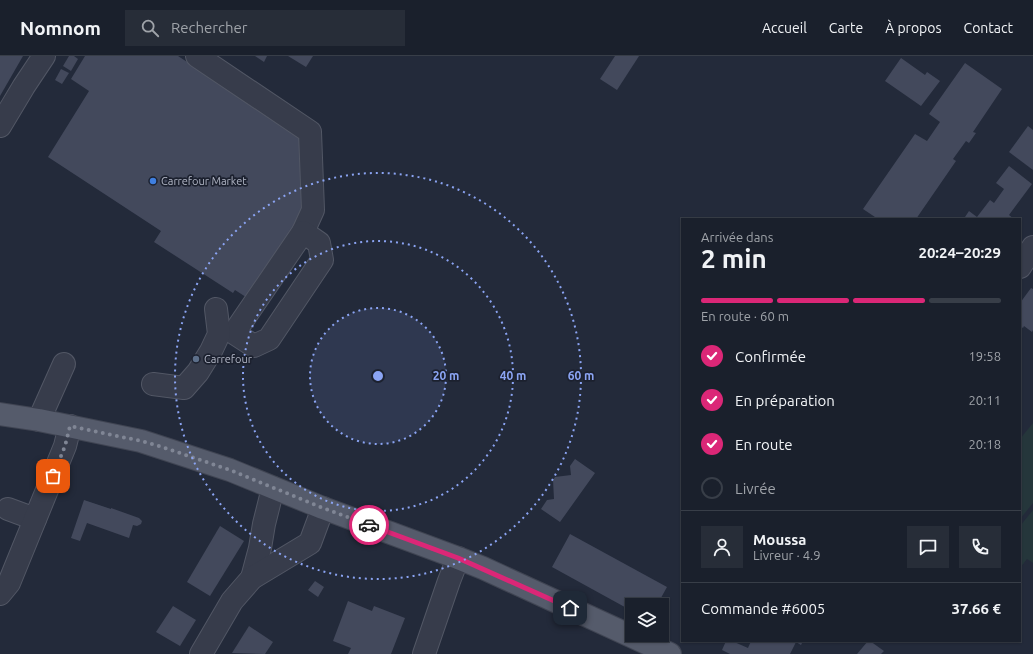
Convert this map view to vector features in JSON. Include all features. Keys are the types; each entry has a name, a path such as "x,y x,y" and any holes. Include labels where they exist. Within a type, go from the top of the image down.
{"main road":[{"path":"0,407 39,420"},
{"path":"0,414 39,420 141,441 230,470 323,508 483,568 670,654"}],"street":[{"path":"0,126 44,56"},
{"path":"197,56 310,132 313,210 303,232 234,333 254,346 270,339 322,260 319,243 303,232"},
{"path":"1021,265 1033,247"},
{"path":"154,384 184,388 198,372 211,351 219,334 216,309"},
{"path":"39,420 64,364"},
{"path":"0,594 9,583 65,446 70,426"},
{"path":"252,578 273,488"},
{"path":"200,654 232,601 252,578 310,543 323,508"},
{"path":"8,510 35,519"},
{"path":"424,654 458,558"}],"shaded area":[{"path":"1033,423 1033,503 1021,518 1021,438"},
{"path":"1033,510 1033,563 1027,559 1021,567 1021,525"}],"building":[{"path":"0,56 23,56 0,96"},
{"path":"69,56 74,56 78,59 71,71 63,66"},
{"path":"85,56 178,56 299,135 309,203 249,299 235,290 233,293 154,242 161,231 48,157 89,91 71,79"},
{"path":"255,56 267,56 264,62"},
{"path":"288,56 313,56 306,67"},
{"path":"615,56 639,56 617,90 600,79"},
{"path":"901,58 925,75 927,72 940,81 921,106 885,81"},
{"path":"965,63 1002,89 973,132 976,133 969,143 966,141 953,159 956,161 917,218 876,218 863,209 915,134 927,141 940,122 929,114"},
{"path":"61,69 69,73 62,84 55,80"},
{"path":"1028,126 1033,130 1033,170 1009,152"},
{"path":"1009,166 1032,184 1009,215 1013,218 966,218 965,217 969,211 977,217 990,200 994,203 1004,189 996,183"},
{"path":"1031,288 1033,289 1032,332 1024,326 1023,328 1021,327 1021,302"},
{"path":"575,459 595,473 560,522 541,509 547,500 554,499 553,480 555,477 571,475 570,466"},
{"path":"84,500 139,518 142,521 141,524 137,526 133,525 129,538 87,523 80,541 71,538"},
{"path":"220,526 244,541 210,596 187,582"},
{"path":"570,534 667,587 661,598 625,598 625,607 552,567"},
{"path":"315,581 324,587 318,597 308,590"},
{"path":"348,601 372,611 374,606 405,618 391,654 348,654 351,648 333,641"},
{"path":"173,606 196,620 180,646 156,632"},
{"path":"249,626 273,642 265,654 232,653"},
{"path":"726,642 734,642 748,648 751,642 796,642 790,654 730,654 722,650"},
{"path":"867,642 871,642 884,651 881,654 857,654"}],"way so far":[{"path":"53,476 65,446 66,437 70,426 156,445 230,470 369,525"}],"place":[{"name":"Carrefour Market","path":"153,181"},
{"name":"Carrefour","path":"196,359"}],"route":[{"path":"369,525 483,568 570,608"}]}
